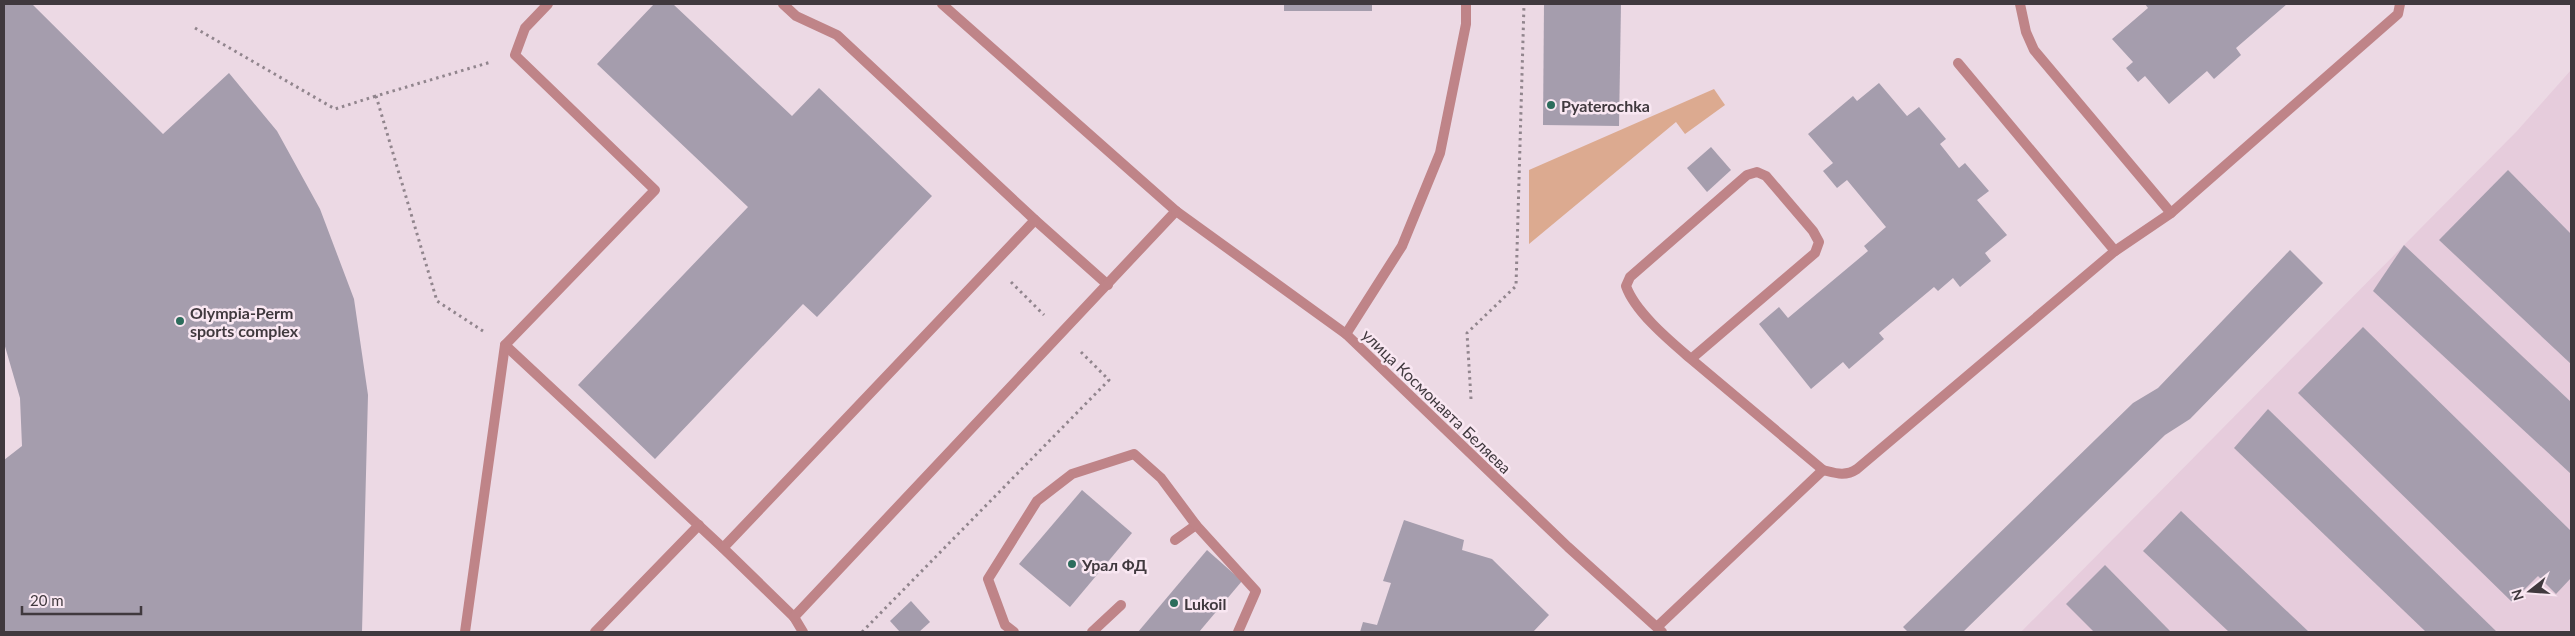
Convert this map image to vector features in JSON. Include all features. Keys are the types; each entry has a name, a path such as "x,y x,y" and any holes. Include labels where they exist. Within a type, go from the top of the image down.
{"street":[{"path":"465,632 505,345 655,190 515,55 525,28 548,4"},
{"path":"784,4 796,16 837,35 1108,285"},
{"name":"улица Космонавта Беляева","path":"942,4 1176,211 1346,334 1657,631"},
{"path":"1346,334 1402,246 1440,153 1466,24 1466,4"},
{"path":"2020,4 2026,32 2034,50 2171,213"},
{"path":"1692,359 1815,253 1819,242 1814,231 1766,176 1757,172 1748,176 1630,277 1626,286 1630,297 1671,342 1823,470 1850,474 2115,252 2171,213 2398,14 2400,4"},
{"path":"1958,63 2115,252"},
{"path":"794,617 1176,211"},
{"path":"723,548 1036,220"},
{"path":"505,345 723,548 794,617 803,632"},
{"path":"1014,632 1005,625 988,580 1037,501 1072,474 1134,454 1161,478 1196,525 1256,591 1238,632"},
{"path":"1657,631 1823,470"},
{"path":"595,632 699,525"},
{"path":"1175,540 1196,525"},
{"path":"1092,632 1121,605"}],"path":[{"path":"1471,399 1467,333 1516,286 1524,4"},
{"path":"194,28 335,109 515,55"},
{"path":"376,96 437,301 505,345"},
{"path":"862,632 1109,380 993,265"}],"shaded area":[{"path":"2571,70 2571,632 2021,632 2517,131"},
{"path":"1714,89 1725,105 1685,134 1676,122 1529,244 1529,170"}],"building":[{"name":"Olympia-Perm sports complex","path":"4,4 32,4 163,134 229,73 277,131 320,209 354,299 368,395 362,632 4,632 4,460 22,446 20,398 4,343"},
{"path":"654,4 673,4 792,116 819,88 932,196 817,317 803,304 655,459 578,385 748,207 597,64"},
{"path":"1284,4 1372,4 1372,11 1284,11"},
{"path":"1544,4 1621,4 1619,126 1543,125"},
{"path":"2145,4 2287,4 2236,48 2241,55 2214,79 2207,71 2169,104 2145,76 2138,82 2126,68 2133,62 2112,39 2148,8"},
{"path":"1879,83 1907,116 1919,107 1946,139 1940,144 1959,168 1965,163 1989,191 1977,200 2007,235 1985,253 1991,261 1960,287 1953,278 1938,291 1934,287 1879,333 1884,339 1849,369 1843,362 1811,389 1759,324 1779,307 1788,318 1868,251 1864,246 1886,227 1847,180 1837,188 1823,171 1833,163 1808,134 1853,96 1857,101"},
{"path":"1711,147 1731,170 1707,192 1687,168"},
{"path":"2508,170 2571,234 2571,364 2439,240"},
{"path":"2404,245 2571,402 2571,474 2373,291"},
{"path":"2290,250 2323,283 2190,419 2165,435 1963,632 1908,632 1903,627 2133,403 2158,388"},
{"path":"2363,327 2571,531 2571,578 2556,594 2538,576 2512,602 2298,393"},
{"path":"2268,409 2497,632 2426,632 2234,448"},
{"path":"1082,490 1132,533 1070,607 1019,564"},
{"path":"2181,511 2309,632 2229,632 2143,551"},
{"path":"1404,520 1464,540 1462,550 1492,559 1549,615 1533,632 1360,632 1363,622 1377,625 1391,583 1383,581"},
{"path":"1207,550 1242,581 1199,632 1138,632"},
{"path":"2105,565 2171,632 2094,632 2066,604"},
{"path":"911,601 930,622 919,632 900,632 890,621"}],"place":[{"name":"Pyaterochka","path":"1551,105"},
{"name":"Olympia-Perm sports complex","path":"180,321"},
{"name":"Урал ФД","path":"1072,564"},
{"name":"Lukoil","path":"1174,603"}]}
